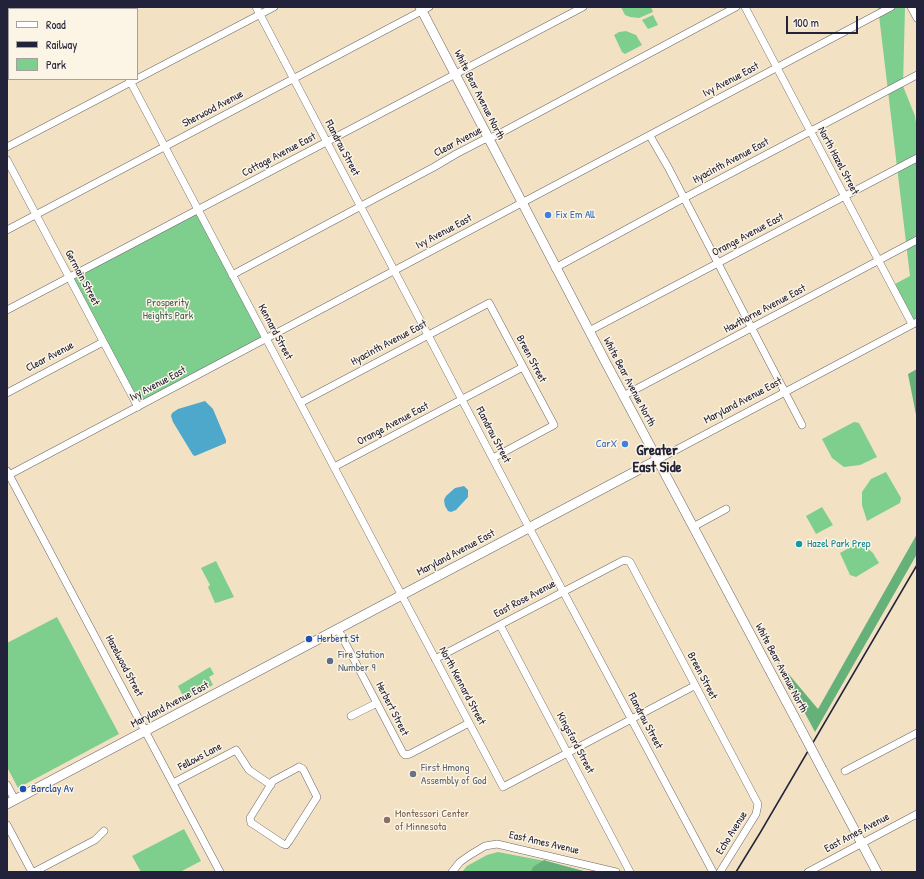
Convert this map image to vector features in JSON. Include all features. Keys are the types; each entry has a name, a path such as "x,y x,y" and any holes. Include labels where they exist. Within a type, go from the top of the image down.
{"main road":[{"name":"White Bear Avenue North","path":"424,8 455,75 522,204 876,872"},
{"name":"Maryland Avenue East","path":"11,802 657,460"}],"street":[{"name":"Flandrau Street","path":"256,7 529,528 713,872"},
{"path":"138,77 274,7"},
{"name":"Cottage Avenue East","path":"7,310 583,7"},
{"name":"Clear Avenue","path":"232,274 736,7"},
{"name":"North Hazel Street","path":"745,7 844,196 914,323"},
{"name":"Ivy Avenue East","path":"8,474 138,407 650,136 777,68 878,11 892,7"},
{"path":"911,7 917,18"},
{"name":"Sherwood Avenue","path":"7,230 424,8"},
{"name":"Hyacinth Avenue East","path":"556,268 684,198 917,75"},
{"path":"7,147 130,81"},
{"name":"Kennard Street","path":"130,81 401,596"},
{"path":"650,136 684,198 802,425"},
{"name":"Orange Avenue East","path":"589,331 917,158"},
{"name":"Germain Street","path":"7,160 138,407"},
{"name":"Hawthorne Avenue East","path":"623,396 917,240"},
{"name":"Hyacinth Avenue East","path":"300,403 489,303"},
{"name":"Breen Street","path":"489,303 554,425 493,458"},
{"name":"Maryland Avenue East","path":"657,460 914,323"},
{"name":"Clear Avenue","path":"7,393 103,342"},
{"name":"Orange Avenue East","path":"334,467 523,367"},
{"name":"Hazelwood Street","path":"8,474 220,872"},
{"path":"693,527 726,509"},
{"name":"East Rose Avenue","path":"435,659 622,560 626,560"},
{"name":"Breen Street","path":"626,560 630,562 694,686 758,804"},
{"name":"North Kennard Street","path":"401,596 503,787 567,753"},
{"name":"Kingsford Street","path":"500,625 630,872"},
{"name":"Herbert Street","path":"338,629 405,755 410,754 469,723"},
{"path":"567,753 694,686"},
{"path":"351,716 377,703"},
{"path":"844,771 917,733"},
{"name":"Fellows Lane","path":"173,783 236,750 249,770 271,785"},
{"path":"296,768 301,768 317,794 314,804 290,842 286,845 264,832 250,820 250,817 271,785 276,778 296,768"},
{"path":"7,785 11,802"},
{"name":"Echo Avenue","path":"720,872 756,814 758,804"},
{"name":"East Ames Avenue","path":"808,872 917,814"},
{"path":"7,825 33,872 95,840 104,831"},
{"name":"East Ames Avenue","path":"452,872 460,862 470,855 485,846 497,844 616,872"}],"green space":[{"path":"621,7 651,7 653,12 639,18 630,17 625,15"},
{"path":"878,7 905,7 903,86 915,116 917,130 917,331 895,284 910,276"},
{"path":"653,15 658,25 648,29 642,20"},
{"path":"626,31 636,35 642,45 625,54 622,52 614,35 619,32"},
{"name":"Prosperity Heights Park","path":"199,213 266,339 138,407 69,278"},
{"path":"917,369 917,420 908,374"},
{"path":"854,422 859,423 877,457 860,465 844,467 832,458 822,439"},
{"path":"886,472 901,498 900,503 867,521 862,505 862,492 871,479"},
{"path":"822,507 833,525 816,534 806,516"},
{"path":"917,534 917,554 815,732 776,659 818,709"},
{"path":"854,545 865,546 873,553 879,563 856,577 850,575 840,553"},
{"path":"216,561 234,597 215,603 208,587 210,585 201,568"},
{"path":"57,617 119,734 18,788 7,767 7,643"},
{"path":"210,667 214,674 209,677 213,685 185,700 178,686"},
{"path":"184,829 201,861 180,872 141,872 132,856"},
{"path":"498,852 550,862 587,872 462,872 467,866 487,855"},
{"path":"544,860 587,872 531,872 533,867"}],"water":[{"path":"205,401 213,409 226,443 195,456 173,422 171,416 172,413 178,409"},
{"path":"464,486 468,490 468,497 456,510 451,512 448,511 444,500 446,496 455,488"}],"railway":[{"path":"736,872 917,565"}],"place":[{"name":"Fix Em All","path":"548,215"},
{"name":"CarX","path":"625,444"},
{"name":"Hazel Park Prep","path":"799,544"},
{"name":"Herbert St","path":"309,639"},
{"name":"Fire Station Number 9","path":"330,661"},
{"name":"First Hmong Assembly of God","path":"413,774"},
{"name":"Barclay Av","path":"23,789"},
{"name":"Montessori Center of Minnesota","path":"387,820"}],"district":[{"name":"Greater East Side","path":"657,460"}]}
